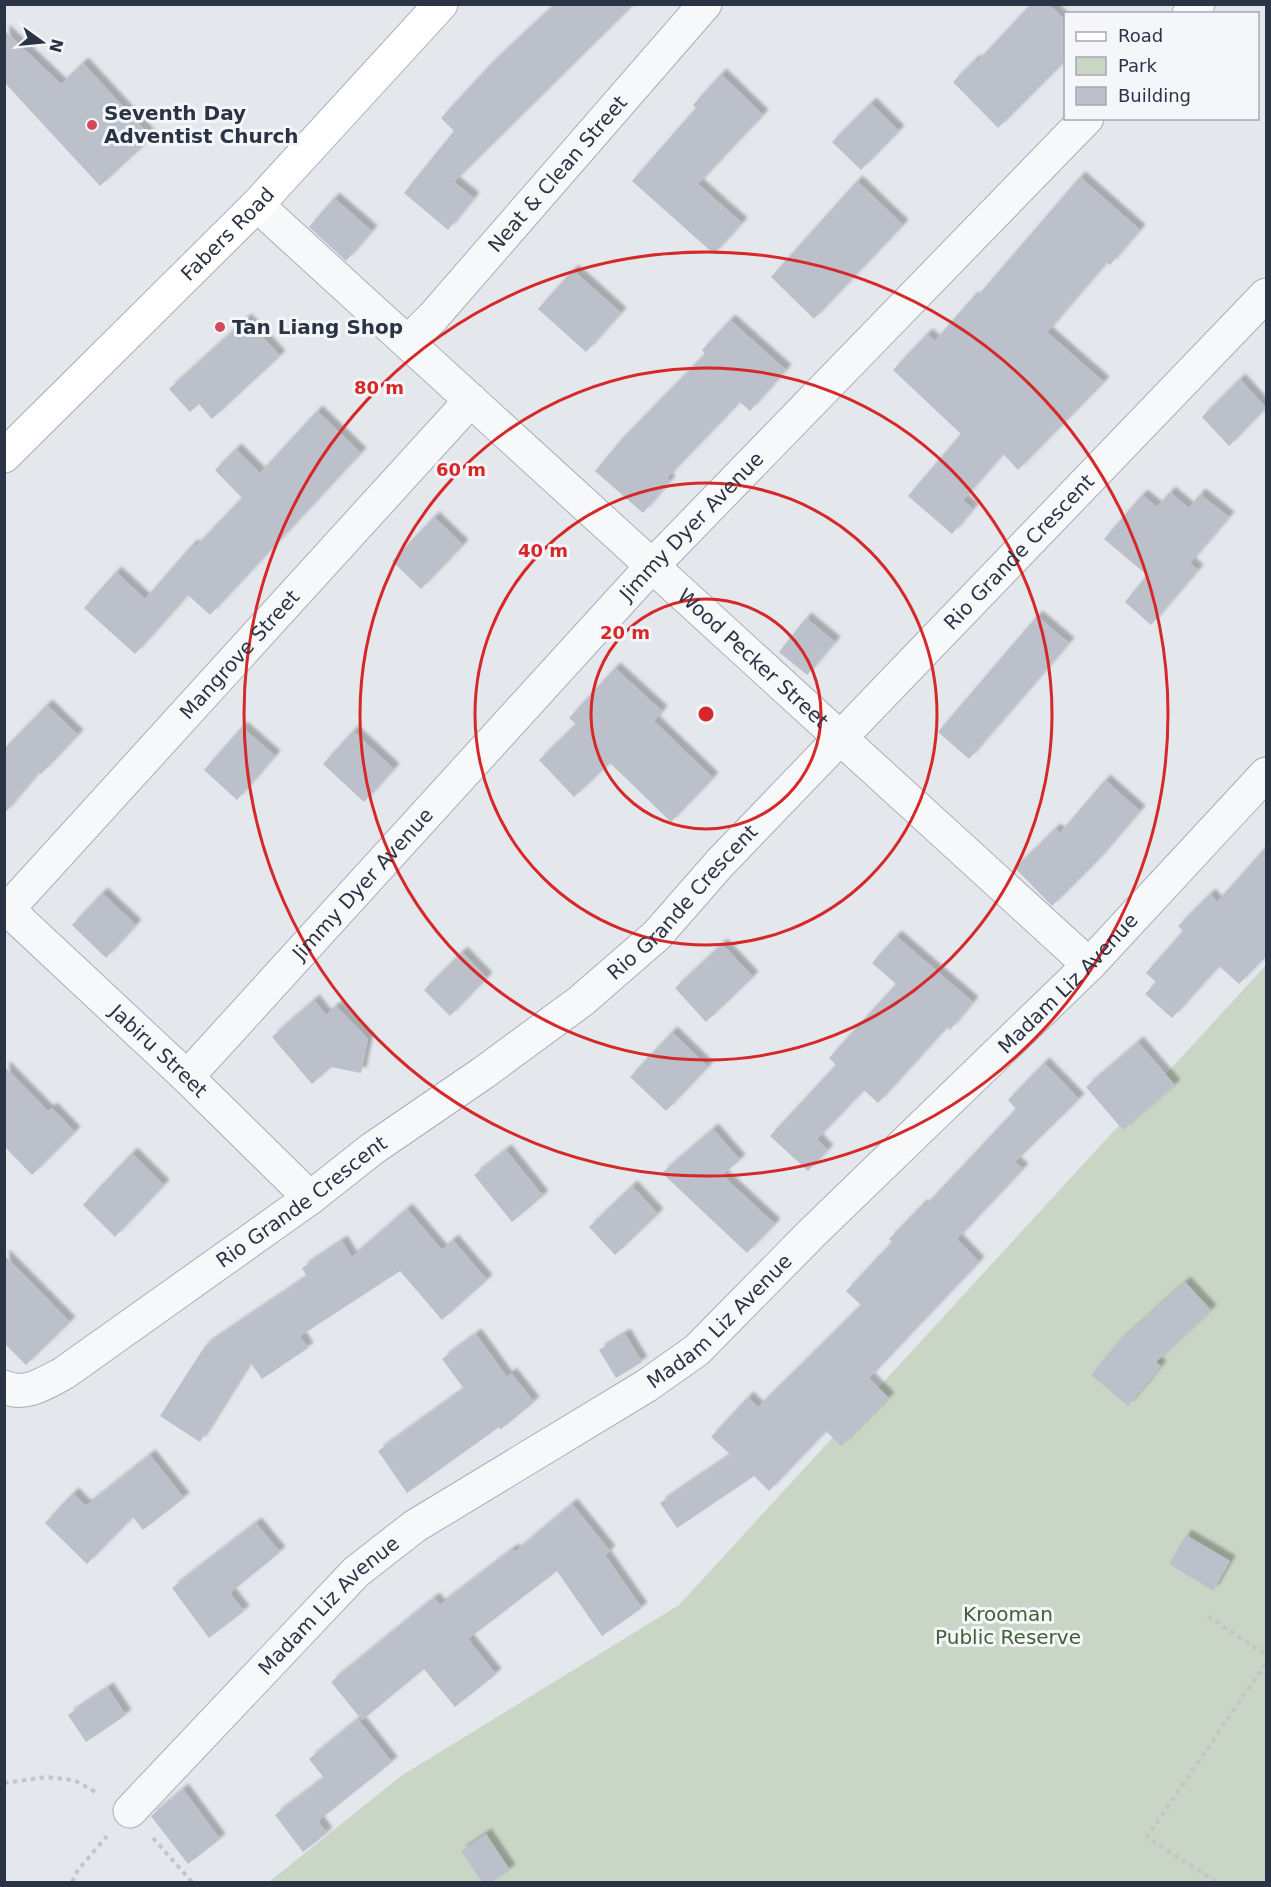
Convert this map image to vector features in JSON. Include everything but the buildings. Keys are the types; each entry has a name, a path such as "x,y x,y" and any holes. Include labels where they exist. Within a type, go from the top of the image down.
{"main road":[{"name":"Fabers Road","path":"4,456 257,205 441,4"}],"street":[{"name":"Neat & Clean Street","path":"408,342 441,309 705,4"},
{"name":"Jimmy Dyer Avenue","path":"187,1077 652,566 1085,120"},
{"name":"Wood Pecker Street","path":"257,205 1089,964"},
{"name":"Rio Grande Crescent","path":"4,1387 15,1392 35,1388 64,1373 310,1198 372,1149 483,1073 581,1001 657,935 719,864 1266,295"},
{"name":"Mangrove Street","path":"6,907 471,400"},
{"name":"Madam Liz Avenue","path":"130,1811 356,1572 415,1526 646,1386 697,1350 747,1302 811,1234 1089,964 1266,774"},
{"name":"Jabiru Street","path":"6,907 187,1077 310,1198"}],"path":[{"path":"1208,1616 1266,1655"},
{"path":"1216,1882 1147,1837 1266,1662"},
{"path":"4,1783 8,1785 46,1777 74,1780 130,1811 192,1882"},
{"path":"72,1882 78,1870 130,1811"}],"green space":[{"name":"Krooman Public Reserve","path":"1266,965 1266,1882 269,1882 401,1776 679,1605"}],"place":[{"name":"Seventh Day Adventist Church","path":"92,125"},
{"name":"Tan Liang Shop","path":"220,327"}]}
